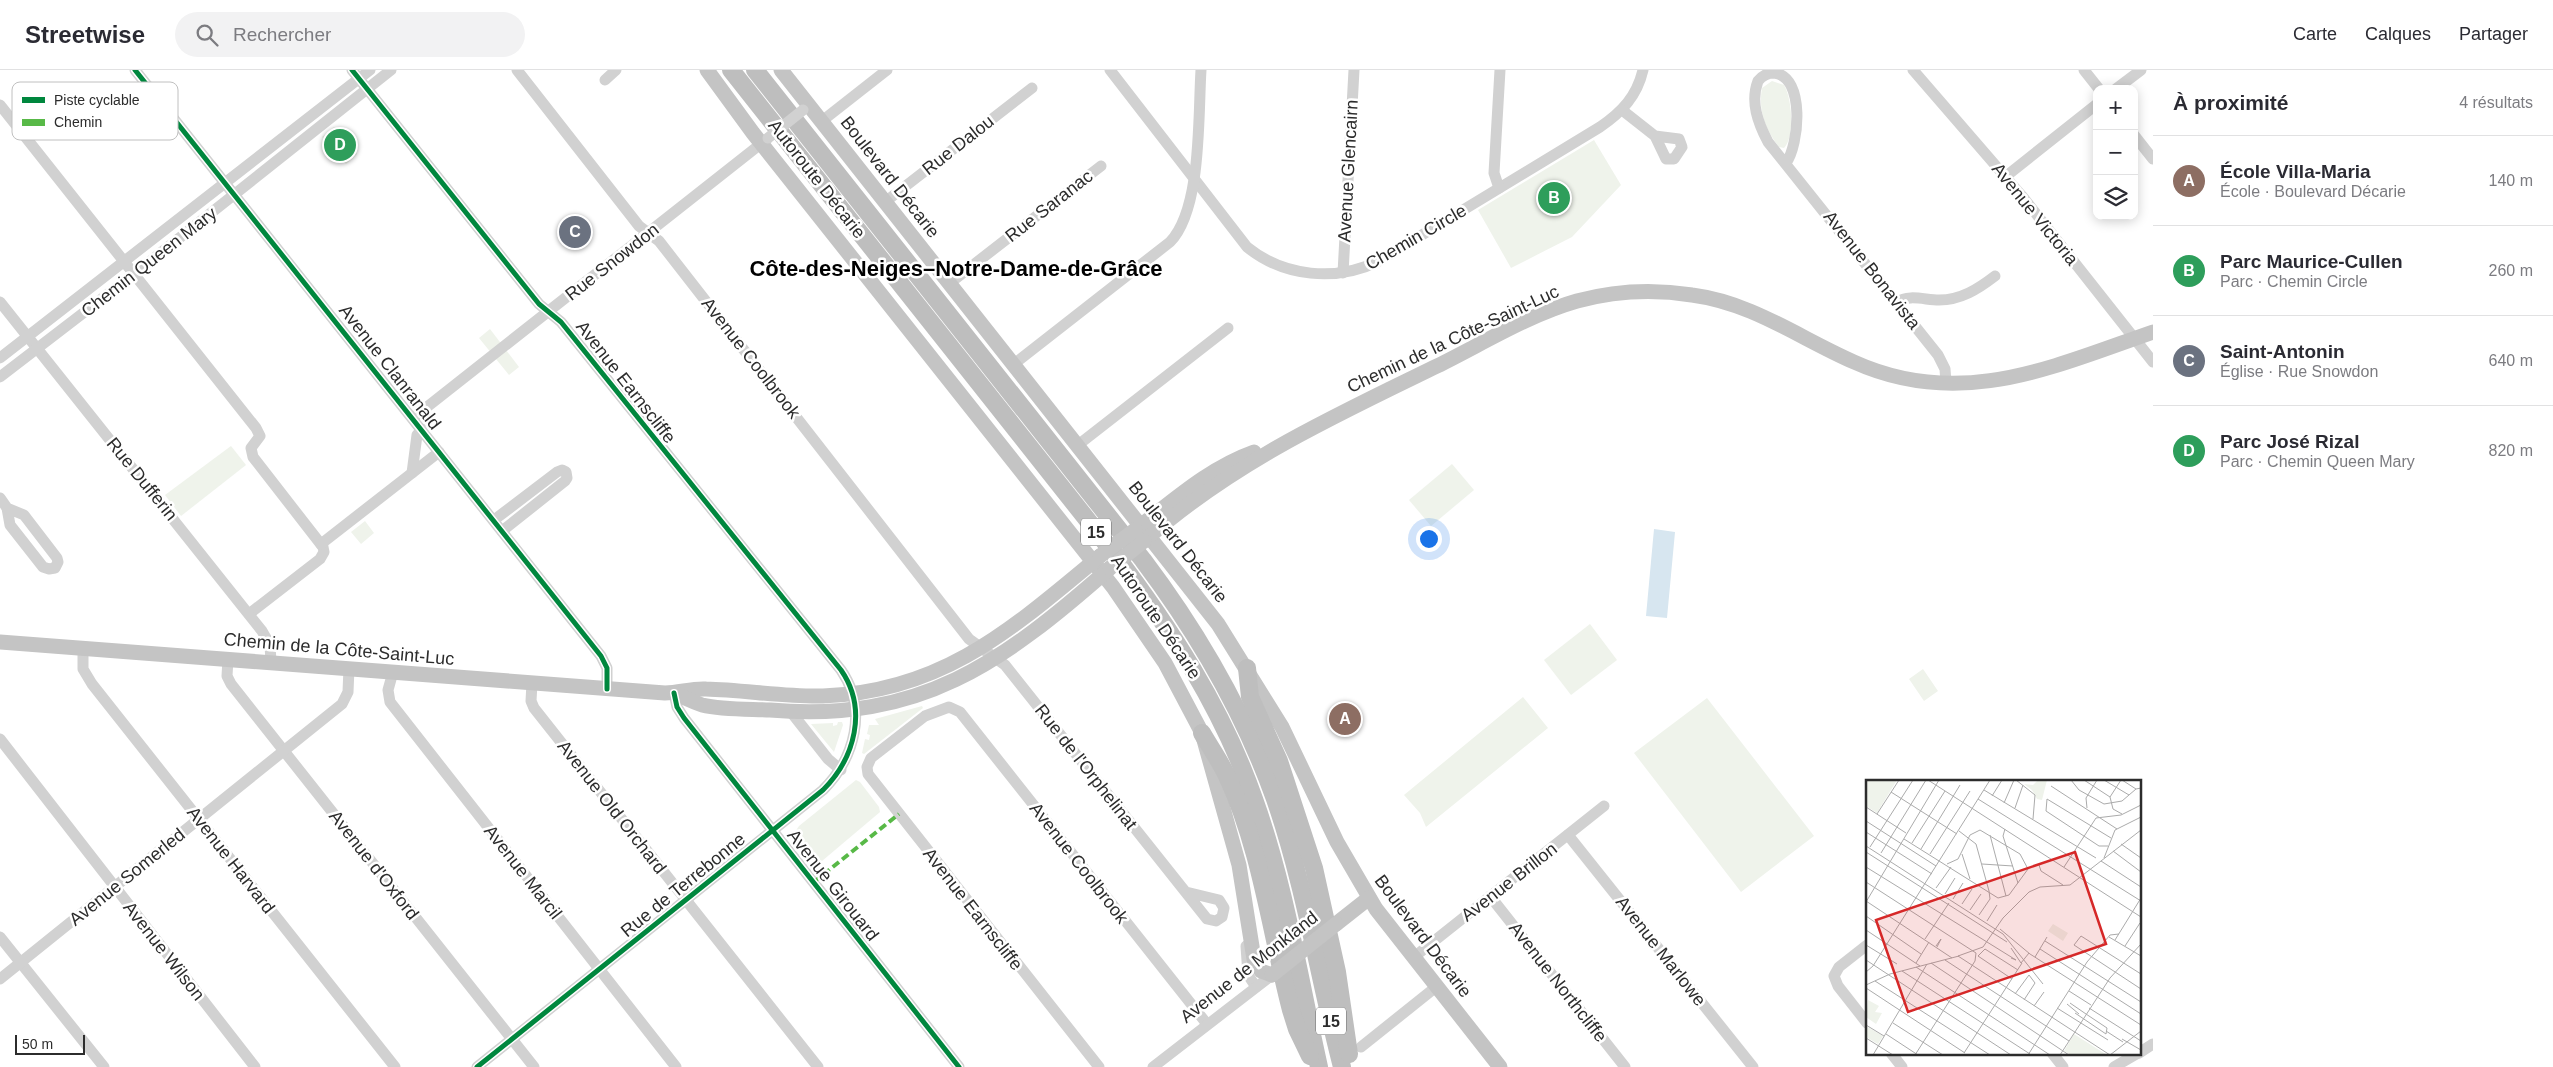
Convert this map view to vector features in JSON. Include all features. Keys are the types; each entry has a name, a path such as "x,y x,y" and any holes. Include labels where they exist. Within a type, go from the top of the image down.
{"highway":[{"name":"Autoroute Décarie","path":"731,70 1112,552 1154,607 1193,668 1229,738 1254,800 1278,881 1319,1067"},
{"name":"Autoroute Décarie","path":"755,70 1143,560 1188,623 1217,670 1259,759 1281,818 1300,883 1342,1067"},
{"path":"1247,668 1250,697 1279,761 1314,868 1337,972 1351,1067"},
{"path":"1202,733 1227,775 1241,814 1259,874 1297,1029 1315,1067"}],"main road":[{"path":"707,70 1097,559 1155,646 1202,733 1239,865 1256,963 1261,971 1272,975"},
{"name":"Boulevard Décarie","path":"781,70 806,108 822,121 1078,445 1142,533 1202,603 1247,668 1282,727 1337,842 1369,898 1436,987 1500,1067"},
{"name":"Chemin de la Côte-Saint-Luc","path":"674,693 702,705 791,712 856,710 906,700 931,692 996,659 1025,639 1106,571 1186,490 1228,462 1288,439 1540,315 1575,302 1630,292 1678,293 1729,303 1764,316 1866,367 1906,378 1946,383 1978,383 2012,379 2153,332"},
{"name":"Chemin de la Côte-Saint-Luc","path":"0,642 606,689 674,693 703,689 796,696 853,694 893,686 924,676 981,649 1013,628 1097,559 1142,533"},
{"name":"Avenue de Monkland","path":"1272,975 1369,898"}],"street":[{"name":"Avenue Clanranald","path":"136,70 146,82"},
{"name":"Chemin Queen Mary","path":"0,358 225,182 355,74 370,70"},
{"name":"Chemin Queen Mary","path":"0,377 134,274 391,70"},
{"name":"Avenue Coolbrook","path":"517,70 639,226 659,241 969,639 981,649"},
{"path":"604,80 616,70"},
{"path":"822,121 887,70"},
{"name":"Chemin Circle","path":"1110,70 1240,239 1263,259 1299,272 1358,270 1379,261 1600,127 1622,110 1636,90 1643,70"},
{"path":"1014,364 1170,242 1187,216 1193,178 1201,70"},
{"name":"Avenue Glencairn","path":"1343,272 1354,70"},
{"path":"1499,188 1494,173 1500,70"},
{"name":"Avenue Victoria","path":"1913,70 1967,130 2153,362"},
{"path":"2084,70 2096,85"},
{"path":"2121,85 2141,70"},
{"name":"Avenue Earnscliffe","path":"355,74 533,296 548,312 561,322 841,670 853,694"},
{"name":"Avenue Bonavista","path":"1786,163 1793,146 1796,98 1786,79 1777,74 1768,74 1760,78 1755,99 1757,116 1768,142 1897,302 1943,363 1946,372 1946,383"},
{"name":"Rue Dalou","path":"885,202 1032,88"},
{"path":"0,105 12,120"},
{"path":"2005,177 2093,107"},
{"name":"Rue Snowdon","path":"413,418 806,108"},
{"path":"1622,110 1656,136"},
{"name":"Avenue Clanranald","path":"178,123 601,656 607,668 606,689"},
{"path":"28,140 254,425 260,436 251,446 253,457 321,544 324,552 320,559 249,614"},
{"path":"2138,140 2153,159"},
{"name":"Rue Saranac","path":"950,283 1101,166"},
{"path":"1897,302 1910,297 1939,300 1955,298 1974,291 1995,276"},
{"name":"Rue Dufferin","path":"0,302 249,614 268,640 271,662"},
{"path":"1078,445 1228,328"},
{"path":"412,472 417,435 422,429"},
{"path":"321,544 439,452"},
{"path":"494,520 557,472 562,470 566,472 568,478 565,481 502,531"},
{"path":"2,506 26,518 57,558 58,562 55,568 49,569 41,564 10,525 2,506"},
{"name":"Avenue Harvard","path":"83,648 82,666 86,676 395,1067"},
{"name":"Rue de l'Orphelinat","path":"981,649 1005,666 1186,892"},
{"name":"Avenue d'Oxford","path":"228,659 229,680 534,1067"},
{"name":"Avenue Somerled","path":"0,979 344,702 348,692 349,668"},
{"name":"Avenue Marcil","path":"393,672 388,690 390,702 676,1067"},
{"name":"Avenue Old Orchard","path":"532,683 531,698 534,708 818,1067"},
{"name":"Avenue Girouard","path":"674,693 677,707 684,718 959,1067"},
{"name":"Rue de Terrebonne","path":"477,1067 823,790 840,770 852,742 856,710 853,694"},
{"name":"Avenue Earnscliffe","path":"949,707 920,719 874,755 867,767 870,777 1099,1067"},
{"name":"Avenue Coolbrook","path":"949,707 960,712 1207,1024"},
{"path":"791,712 828,759 840,770"},
{"name":"Avenue Wilson","path":"0,739 255,1067"},
{"name":"Avenue Brillon","path":"1414,957 1604,806"},
{"name":"Avenue Marlowe","path":"1568,834 1753,1067"},
{"name":"Avenue Northcliffe","path":"1490,896 1625,1067"},
{"path":"1245,906 1248,975 1256,987"},
{"path":"0,937 104,1067"},
{"path":"1866,947 1839,967 1834,976 1838,986 1866,1022"},
{"name":"Avenue de Monkland","path":"1153,1067 1272,975"},
{"path":"1361,1047 1436,987"},
{"path":"2140,1052 2153,1044"},
{"path":"1892,1054 1902,1067"},
{"path":"2053,1054 2063,1067"},
{"path":"2114,1067 2137,1054"}],"shaded area":[{"path":"1772,81 1784,85 1789,99 1791,127 1790,135 1784,148 1779,147 1770,134 1762,111 1762,88"},
{"path":"334,127 357,154 346,164 322,137"},
{"path":"1594,140 1621,185 1572,237 1511,268 1478,210"},
{"path":"490,329 519,367 509,375 479,338"},
{"path":"231,446 246,465 181,516 165,495"},
{"path":"1452,464 1474,490 1431,526 1409,500"},
{"path":"365,521 374,533 361,544 351,532"},
{"path":"1654,529 1675,532 1667,618 1646,616"},
{"path":"1590,624 1617,660 1571,695 1544,660"},
{"path":"1923,669 1938,691 1924,701 1909,679"},
{"path":"1523,697 1548,728 1426,827 1420,813 1404,795"},
{"path":"1707,698 1814,836 1741,892 1634,753"},
{"path":"922,706 923,708 864,754 862,753 865,739 869,740 870,735 867,734 869,725 879,725 875,719"},
{"path":"838,722 842,722 843,725 834,752 811,724 833,723 833,726 837,725"},
{"path":"856,780 860,782 879,807 880,812 822,861 816,862 805,851 809,848 805,842 801,845 798,840 796,836 797,829"}],"marked path":[{"path":"814,882 899,814"}],"cycle path":[{"path":"135,70 145,82"},
{"path":"352,70 539,304 561,322 841,670 849,685 854,701 856,717 850,748 843,763 823,790 477,1067"},
{"path":"178,124 601,656 607,668 607,689"},
{"path":"674,693 677,707 684,718 959,1067"}],"place":[{"name":"Parc José Rizal","path":"340,145"},
{"name":"Parc Maurice-Cullen","path":"1554,198"},
{"name":"Saint-Antonin","path":"575,232"},
{"name":"École Villa-Maria","path":"1345,719"}],"district":[{"name":"Côte-des-Neiges–Notre-Dame-de-Grâce","path":"956,268"}]}
